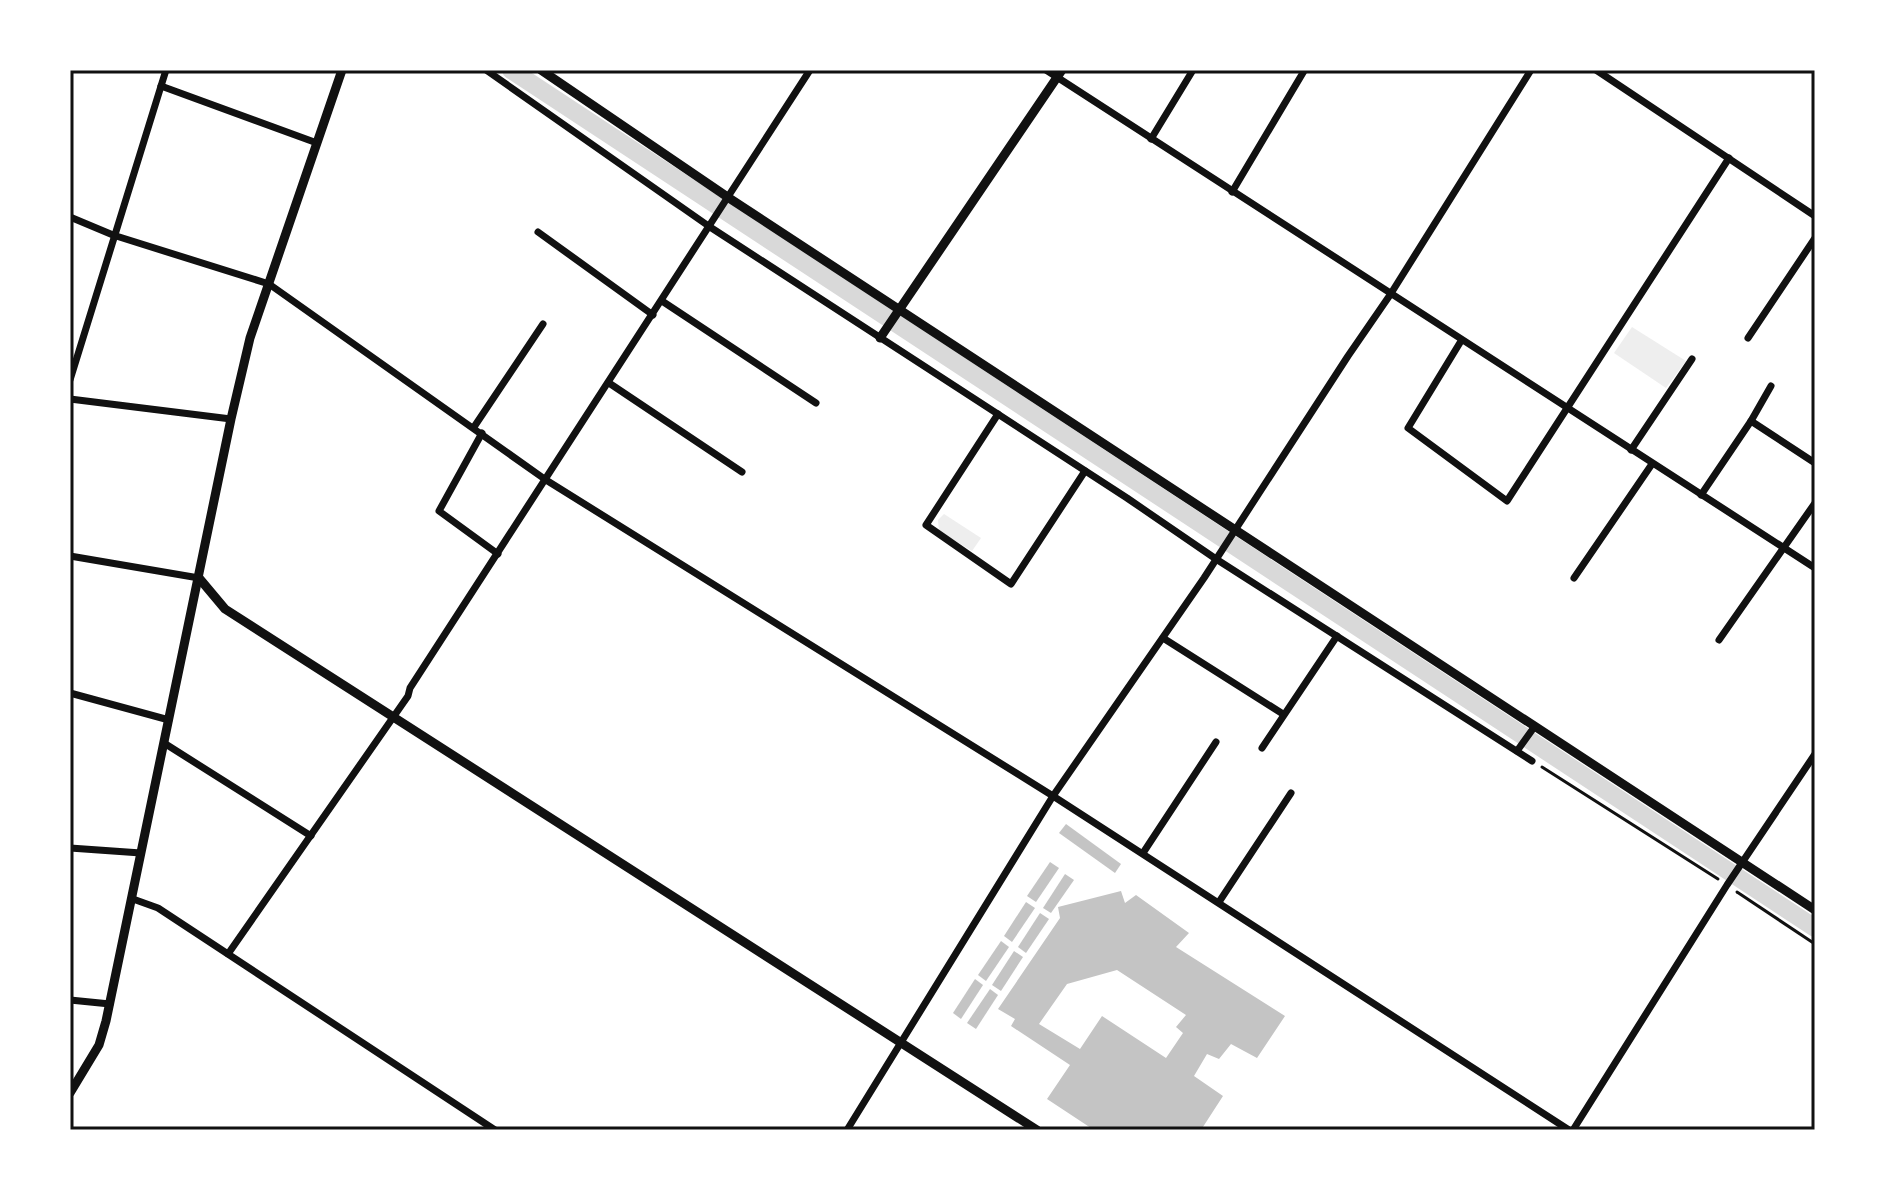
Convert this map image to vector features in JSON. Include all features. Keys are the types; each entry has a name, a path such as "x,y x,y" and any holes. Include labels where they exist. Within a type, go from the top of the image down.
{"street":[{"path":"70,380 166,70"},
{"path":"70,1093 99,1045 110,1004 250,338 342,70"},
{"path":"486,70 710,227 1216,559 1520,748 1532,761"},
{"path":"541,70 726,201 897,314 1815,910"},
{"path":"228,954 394,717 810,70"},
{"path":"1046,70 1059,74 1232,192 1815,568"},
{"path":"1151,139 1193,70"},
{"path":"847,1130 1053,796 1163,638 1390,295 1531,70"},
{"path":"1596,70 1815,216"},
{"path":"1232,192 1304,71"},
{"path":"880,338 1059,74"},
{"path":"161,86 317,143"},
{"path":"1461,341 1408,428 1507,501 1729,158"},
{"path":"70,217 113,235 269,284 546,480 1143,853 1571,1130 1815,754"},
{"path":"538,232 653,315"},
{"path":"1748,338 1815,238"},
{"path":"662,301 816,403"},
{"path":"474,427 543,324"},
{"path":"1631,450 1692,359"},
{"path":"609,383 742,472"},
{"path":"1701,495 1771,386"},
{"path":"70,399 231,419"},
{"path":"998,414 926,525 1011,584 1085,471"},
{"path":"1751,421 1815,463"},
{"path":"482,433 439,511 498,554"},
{"path":"1574,578 1652,464"},
{"path":"1719,640 1815,503"},
{"path":"70,556 199,578 225,609 1037,1130"},
{"path":"1262,748 1337,636"},
{"path":"1163,638 1283,714"},
{"path":"70,693 169,720"},
{"path":"1520,748 1535,726"},
{"path":"1143,853 1216,742"},
{"path":"164,743 311,836"},
{"path":"1219,902 1291,793"},
{"path":"70,848 141,853"},
{"path":"133,899 158,908 495,1130"},
{"path":"70,1000 110,1004"}],"path":[{"path":"1532,761 1732,879 1815,944"}],"shaded area":[{"path":"1632,327 1686,361 1666,388 1614,353"},
{"path":"944,514 981,538 972,551 939,531 938,520"}],"building":[{"path":"1066,824 1121,864 1115,873 1059,833"},
{"path":"1050,862 1059,868 1036,902 1027,896"},
{"path":"1065,874 1074,880 1051,913 1043,908"},
{"path":"1121,891 1125,903 1136,895 1189,933 1176,947 1285,1016 1257,1058 1231,1044 1219,1059 1207,1054 1194,1076 1223,1096 1201,1130 1094,1130 1047,1099 1070,1065 1011,1026 1015,1019 998,1009 1060,918 1058,907","holes":["1117,970 1186,1015 1176,1027 1183,1033 1166,1058 1102,1016 1080,1049 1039,1024 1067,984"]},
{"path":"1026,902 1035,908 1012,942 1004,936"},
{"path":"1040,913 1049,919 1026,953 1018,947"},
{"path":"1001,941 1009,947 986,981 978,975"},
{"path":"1014,951 1023,957 1001,991 992,985"},
{"path":"975,979 983,985 961,1019 953,1013"},
{"path":"990,989 998,995 976,1029 967,1023"}],"waterway":[{"path":"511,70 1815,928"}]}
